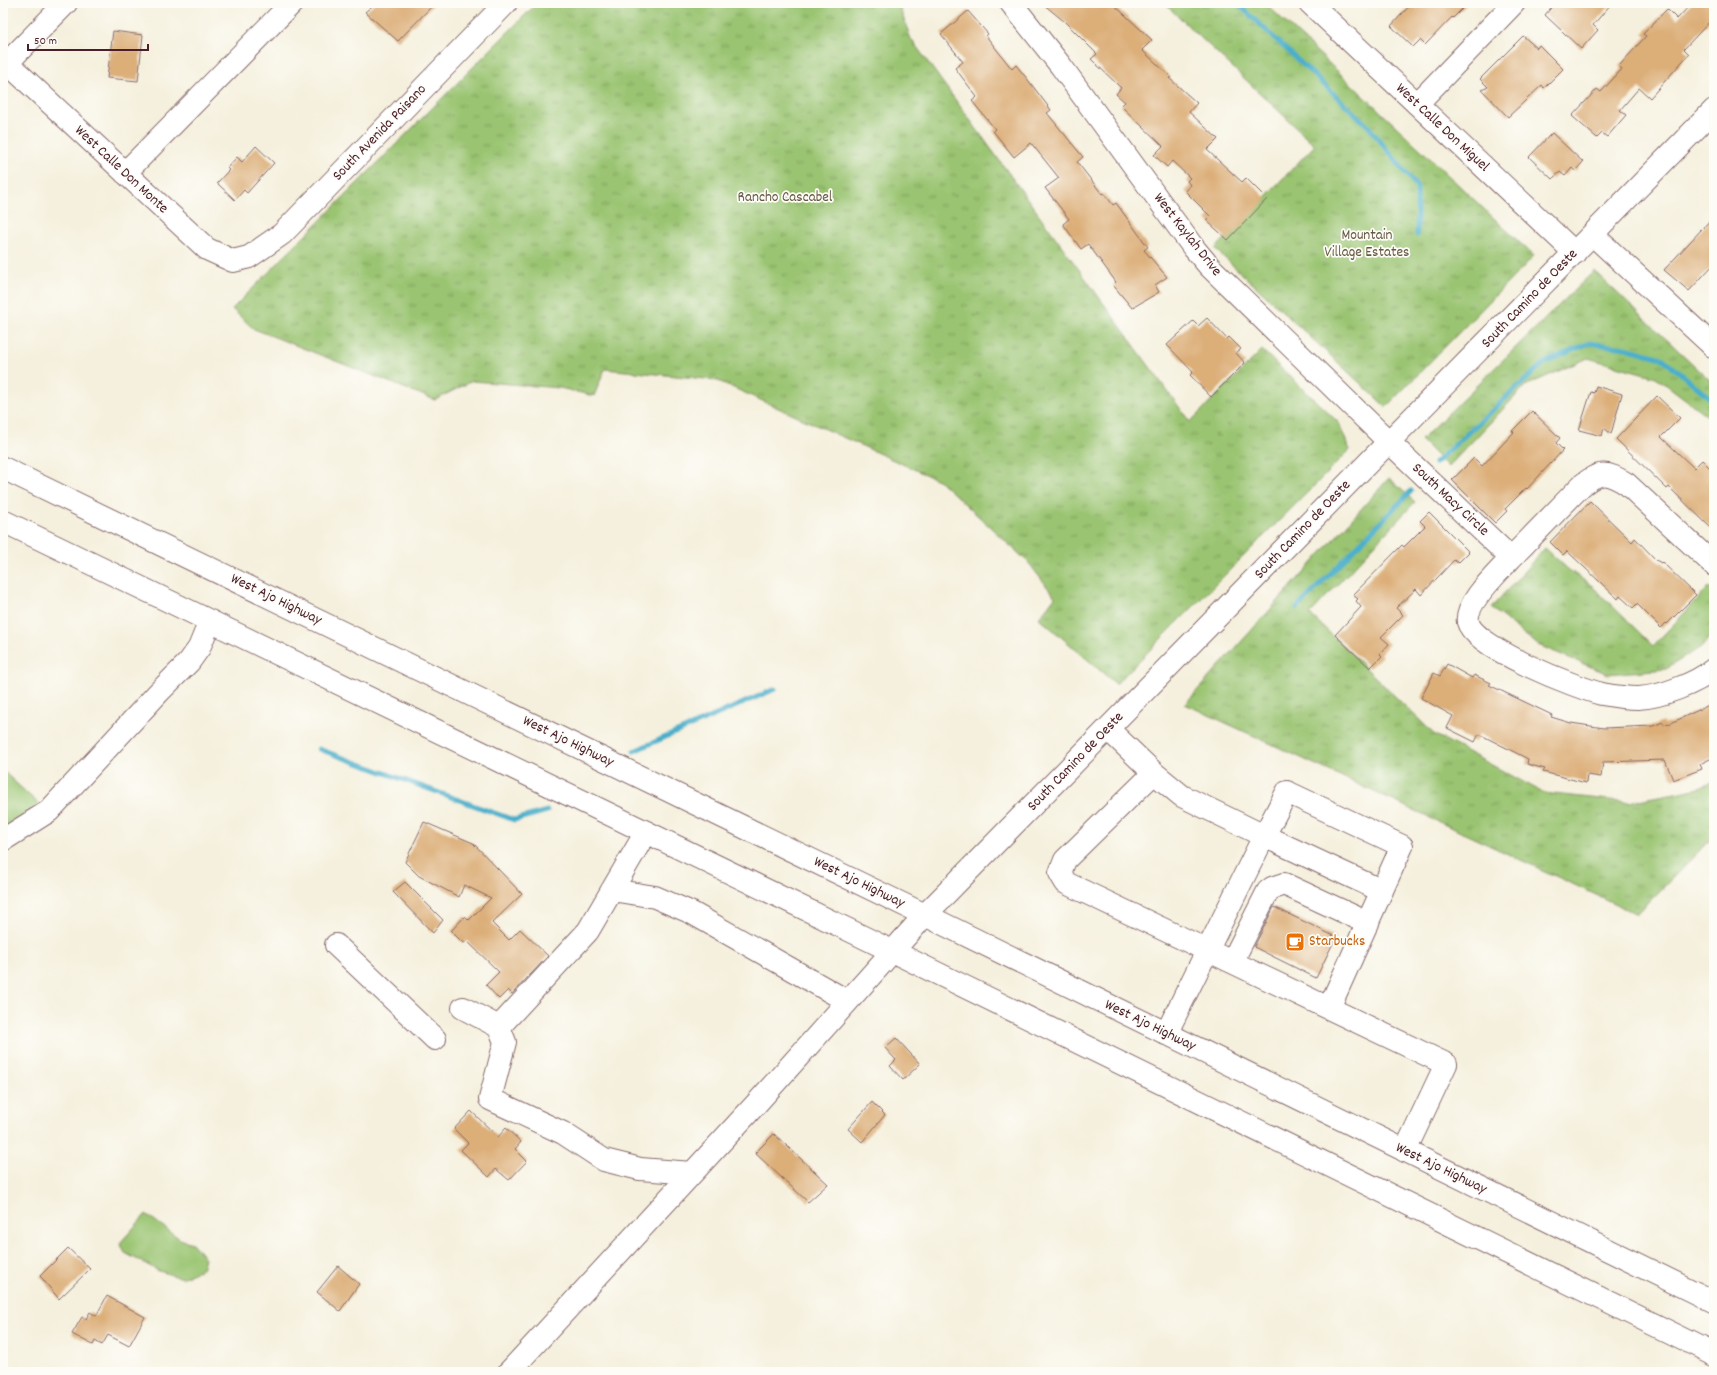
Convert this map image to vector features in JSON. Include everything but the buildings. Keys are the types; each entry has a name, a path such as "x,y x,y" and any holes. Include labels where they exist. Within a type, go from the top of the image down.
{"street":[{"path":"5,61 66,3"},
{"path":"125,173 292,3"},
{"name":"South Avenida Paisano","path":"249,257 282,234 506,3"},
{"name":"West Kaylah Drive","path":"1012,3 1061,66 1193,247 1209,266 1389,442"},
{"name":"West Calle Don Miguel","path":"1310,3 1575,253"},
{"path":"1417,104 1514,3"},
{"name":"West Calle Don Monte","path":"5,61 207,250 233,261 249,257"},
{"name":"South Camino de Oeste","path":"509,1372 756,1104 925,915 1714,110"},
{"path":"1593,235 1714,347"},
{"name":"South Macy Circle","path":"1389,442 1511,558"},
{"name":"West Ajo Highway","path":"3,468 925,915 1714,1302"},
{"path":"1714,565 1627,484 1605,473 1592,477 1581,486 1511,558 1474,600 1462,622 1487,643 1525,664 1565,682 1603,694 1639,698 1676,690 1714,669"},
{"path":"3,521 892,951 1714,1354"},
{"path":"3,840 49,811 159,692 189,662 198,648 210,621"},
{"path":"1108,729 1154,773 1182,796 1382,891"},
{"path":"1154,773 1065,860 1060,873 1066,883 1446,1064 1405,1151"},
{"path":"1166,1034 1287,792 1402,846 1329,1008"},
{"path":"499,1027 588,931 646,832"},
{"path":"1232,962 1268,891 1284,884 1368,923"},
{"path":"612,890 655,897 692,913 847,1001"},
{"path":"336,945 434,1039"},
{"path":"463,1008 499,1027 505,1042 490,1099 563,1133 604,1160 640,1170 692,1173"}],"green space":[{"name":"Rancho Cascabel","path":"537,3 898,3 911,39 1190,422 1262,350 1338,422 1350,450 1116,684 1039,618 1055,597 1028,562 940,481 716,380 605,369 594,396 560,388 472,381 435,400 254,329 232,309"},
{"name":"Mountain Village Estates","path":"1164,3 1265,3 1534,256 1386,407 1215,249 1315,145"},
{"path":"1594,271 1714,384 1714,421 1656,377 1588,358 1525,386 1448,467 1421,440"},
{"path":"1389,478 1415,502 1310,614 1434,734 1544,793 1629,802 1700,788 1714,781 1714,836 1637,914 1185,704"},
{"path":"1545,548 1569,570 1592,586 1653,646 1709,587 1714,593 1714,632 1701,647 1666,669 1608,674 1538,645 1491,608"},
{"path":"3,771 42,807 3,830"},
{"path":"146,1214 180,1239 192,1243 205,1258 202,1269 182,1278 159,1271 125,1253 120,1243"}],"waterway":[{"path":"1237,3 1368,126 1417,187 1417,235"},
{"path":"1435,463 1544,363 1589,343 1626,348 1662,358 1714,401"},
{"path":"1297,608 1411,491"},
{"path":"634,751 775,689"},
{"path":"319,749 514,820 547,811"}],"place":[{"name":"Starbucks","path":"1295,942"}]}
